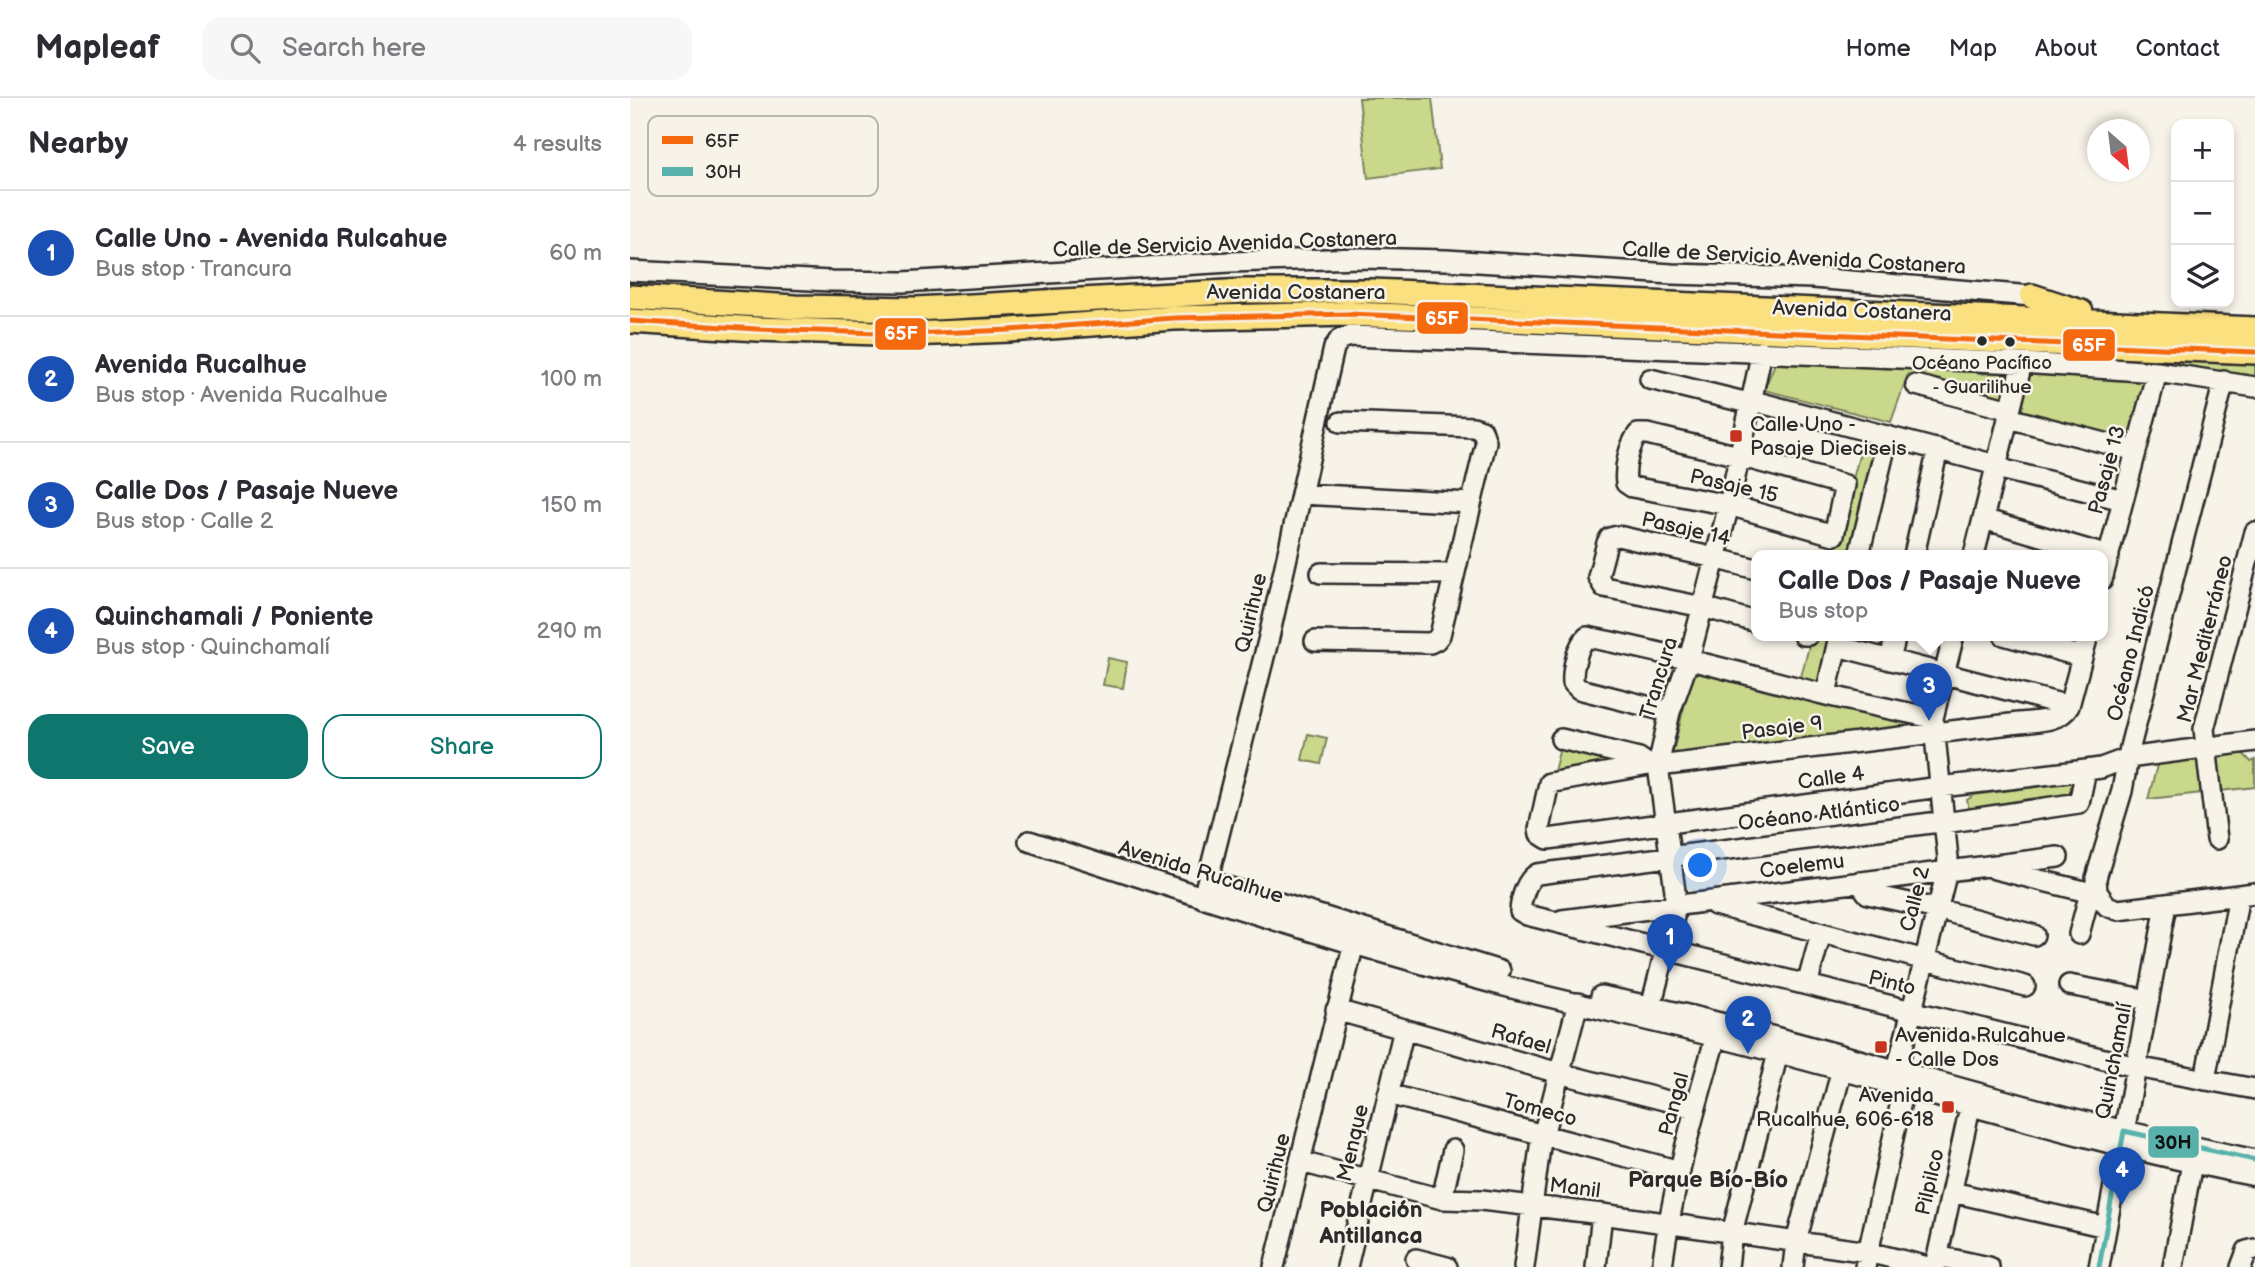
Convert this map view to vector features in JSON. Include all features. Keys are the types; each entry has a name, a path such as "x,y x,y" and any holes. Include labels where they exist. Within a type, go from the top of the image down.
{"main road":[{"name":"Avenida Costanera","path":"630,298 809,307 916,309 1245,291 1372,290 2255,329"},
{"path":"2032,296 2110,322"},
{"name":"Avenida Costanera","path":"630,321 909,334 1174,318 1349,314 2255,352"}],"street":[{"name":"Calle de Servicio Avenida Costanera","path":"630,271 793,280 903,282 1230,262 1360,258 1446,260 1672,274 1813,278 2032,296"},
{"name":"Quirihue","path":"1205,889 1269,637 1334,348 1340,339 1351,335 1762,351"},
{"path":"1762,351 2157,372 2255,387"},
{"name":"Trancura","path":"1650,1013 1676,905 1667,823 1654,765 1689,659 1716,558 1762,351"},
{"path":"1975,550 2022,363"},
{"name":"Pasaje 13","path":"2108,559 2157,372"},
{"path":"1650,379 1740,401 1751,401 1888,436 1997,465 2008,471 2123,500"},
{"name":"Océano Indicó","path":"2079,934 2087,904 2096,892 2096,878 2122,791 2128,758 2224,381"},
{"path":"1916,385 2136,451"},
{"path":"1315,641 1430,643 1436,640 1440,635 1486,442 1482,430 1473,427 1341,422"},
{"name":"Pasaje 15","path":"1638,434 1739,456 1845,485 1834,535 1729,505 1632,487 1626,483 1631,443 1638,434"},
{"path":"1860,550 1888,436"},
{"path":"1915,550 1938,449"},
{"path":"1301,495 1471,503"},
{"path":"1983,519 2089,550"},
{"name":"Mar Mediterráneo","path":"2217,839 2204,729 2255,532"},
{"name":"Pasaje 14","path":"1703,607 1604,587 1598,577 1610,538 1618,536 1751,568"},
{"path":"1321,573 1454,575"},
{"path":"1703,607 1751,621"},
{"path":"1671,712 1579,689 1573,683 1573,675 1582,642 1587,637 1689,659 1934,725"},
{"path":"1826,694 1838,641 1890,660 2069,706 2086,641"},
{"path":"1890,660 1895,641"},
{"name":"Calle 2","path":"1866,1260 1912,1011 1947,871 1934,725 1952,641"},
{"path":"2025,641 2082,657"},
{"name":"Pasaje 9","path":"1540,834 1549,783 1654,765 1934,725 2060,717 2069,706"},
{"path":"1561,739 1639,758 1654,765"},
{"path":"2128,758 2255,741"},
{"name":"Calle 4","path":"1540,834 1548,839 2086,770 2101,768 2128,758"},
{"name":"Océano Atlántico","path":"1520,911 1528,883 1537,873 1944,823 2079,803 2086,770"},
{"name":"Avenida Rucalhue","path":"1029,841 1205,889 1355,935 1512,988 1578,1003 1650,1013 1783,1038 1901,1079 1970,1107 2123,1139 2255,1160"},
{"name":"Coelemu","path":"1551,921 2058,857"},
{"path":"1983,866 2096,892 2103,902 2118,910 2247,894 2205,1080"},
{"path":"1859,882 1868,894 2034,935"},
{"path":"1703,902 2025,986"},
{"name":"Quinchamalí","path":"2099,1267 2166,905"},
{"name":"Pinto","path":"1520,911 1527,915 2136,1067 2255,1089"},
{"path":"1807,985 1821,933"},
{"name":"Quirihue","path":"1274,1267 1355,935"},
{"name":"Avenida Rucalhue","path":"1355,935 1650,1013 1716,1036 1778,1053 2031,1108 2192,1163 2255,1176"},
{"path":"2069,985 2149,1000"},
{"path":"1524,1267 1543,1134 1578,1003"},
{"name":"Rafael","path":"1336,1010 1695,1108"},
{"name":"Menque","path":"1347,1267 1404,1029"},
{"name":"Pangal","path":"1662,1267 1680,1171 1716,1036"},
{"path":"1728,1267 1732,1233 1778,1053"},
{"path":"1793,1267 1796,1241 1842,1069"},
{"name":"Tomeco","path":"1388,1094 1680,1171"},
{"name":"Pilpilco","path":"1933,1263 1952,1192 1970,1107"},
{"path":"1441,1199 1453,1150"},
{"name":"Manil","path":"1301,1162 1441,1199 1481,1200 1602,1214 1796,1241 1866,1260 1989,1267"},
{"path":"2173,1267 2192,1163"},
{"path":"1952,1192 2106,1227"},
{"path":"1596,1267 1602,1214"},
{"path":"2241,1267 2247,1251 2255,1250"},
{"path":"1417,1256 1447,1267"}],"green space":[{"path":"1359,98 1432,98 1440,169 1368,178"},
{"path":"2176,356 2255,360 2255,378 2177,364"},
{"path":"1776,361 1967,369 1984,374 2002,370 2009,374 2002,399 1908,374 1891,422 1764,390"},
{"path":"2027,373 2145,378 2131,440 2017,412"},
{"path":"1864,437 1884,442 1855,550 1834,550"},
{"path":"1810,641 1831,641 1819,689 1799,684"},
{"path":"1108,658 1127,662 1123,688 1103,685"},
{"path":"1693,670 1932,724 1671,760"},
{"path":"1308,734 1327,738 1321,764 1302,760"},
{"path":"1561,744 1618,762 1553,775"},
{"path":"2240,750 2251,762 2255,760 2255,787 2148,799 2159,758"},
{"path":"2077,783 2073,797 1972,813 1967,800 1974,795"}],"transit line":[{"name":"65F","path":"630,321 909,334 1174,318 1349,314 2255,352"},
{"name":"30H","path":"2099,1267 2124,1131 2255,1160"}],"place":[{"name":"Océano Pacífico - Guarilihue","path":"1982,341"},
{"name":"Calle Uno - Pasaje Dieciseis","path":"1736,436"},
{"name":"Calle Dos / Pasaje Nueve","path":"1929,721"},
{"name":"Calle Uno - Avenida Rulcahue","path":"1670,972"},
{"name":"Avenida Rulcahue - Calle Dos","path":"1881,1047"},
{"name":"Avenida Rucalhue","path":"1748,1054"},
{"name":"Avenida Rucalhue, 606-618","path":"1948,1107"},
{"name":"Quinchamali / Poniente","path":"2122,1205"}],"district":[{"name":"Parque Bío-Bío","path":"1708,1180"},
{"name":"Población Antillanca","path":"1371,1223"}]}
